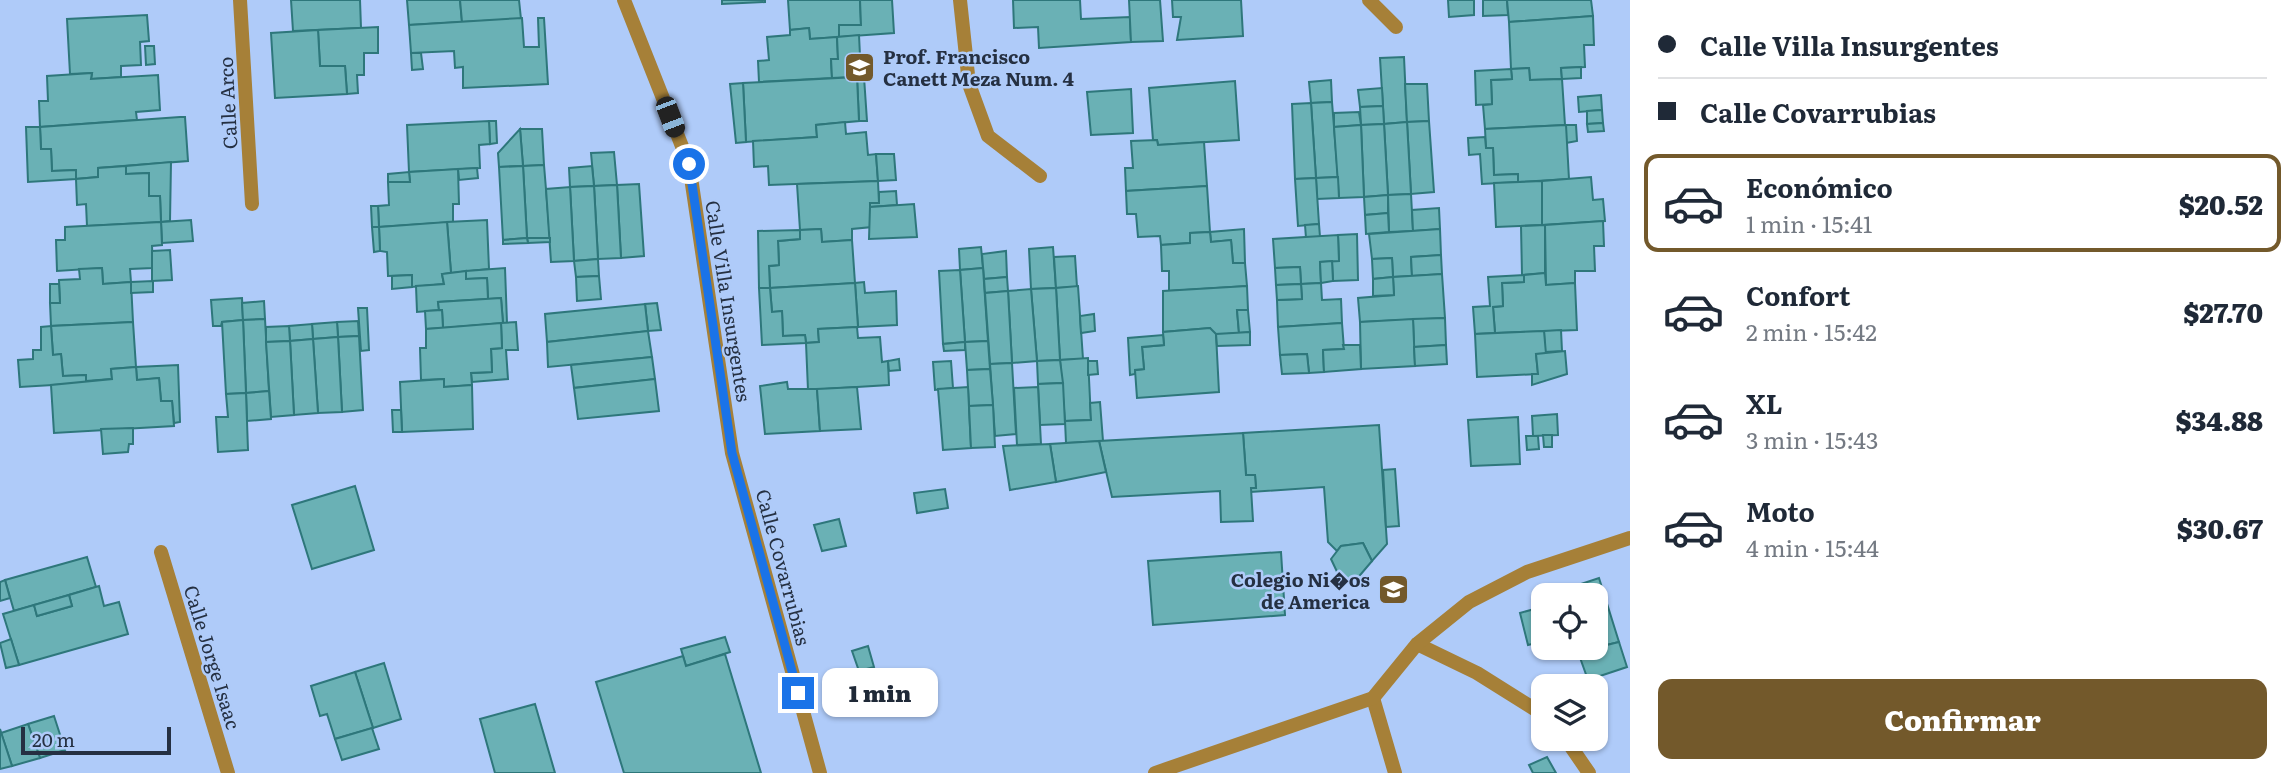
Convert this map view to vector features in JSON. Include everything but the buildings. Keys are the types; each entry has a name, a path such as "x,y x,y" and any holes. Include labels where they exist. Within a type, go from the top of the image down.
{"street":[{"name":"Calle Arco","path":"240,0 252,204"},
{"name":"Calle Villa Insurgentes","path":"624,0 689,164 732,453"},
{"path":"960,0 969,84 988,136 1040,176"},
{"path":"1369,0 1396,26"},
{"name":"Calle Covarrubias","path":"732,453 820,773"},
{"path":"1155,773 1373,698 1417,644 1469,602 1527,572 1630,538"},
{"name":"Calle Jorge Isaac","path":"161,552 228,773"},
{"path":"1417,644 1477,673 1531,707"},
{"path":"1373,698 1395,773"},
{"path":"1574,751 1589,773"}],"place":[{"name":"Prof. Francisco Canett Meza Num. 4","path":"860,67"},
{"name":"Colegio Ni�os de America","path":"1393,590"}],"route":[{"path":"689,164 732,453 798,693"}]}
